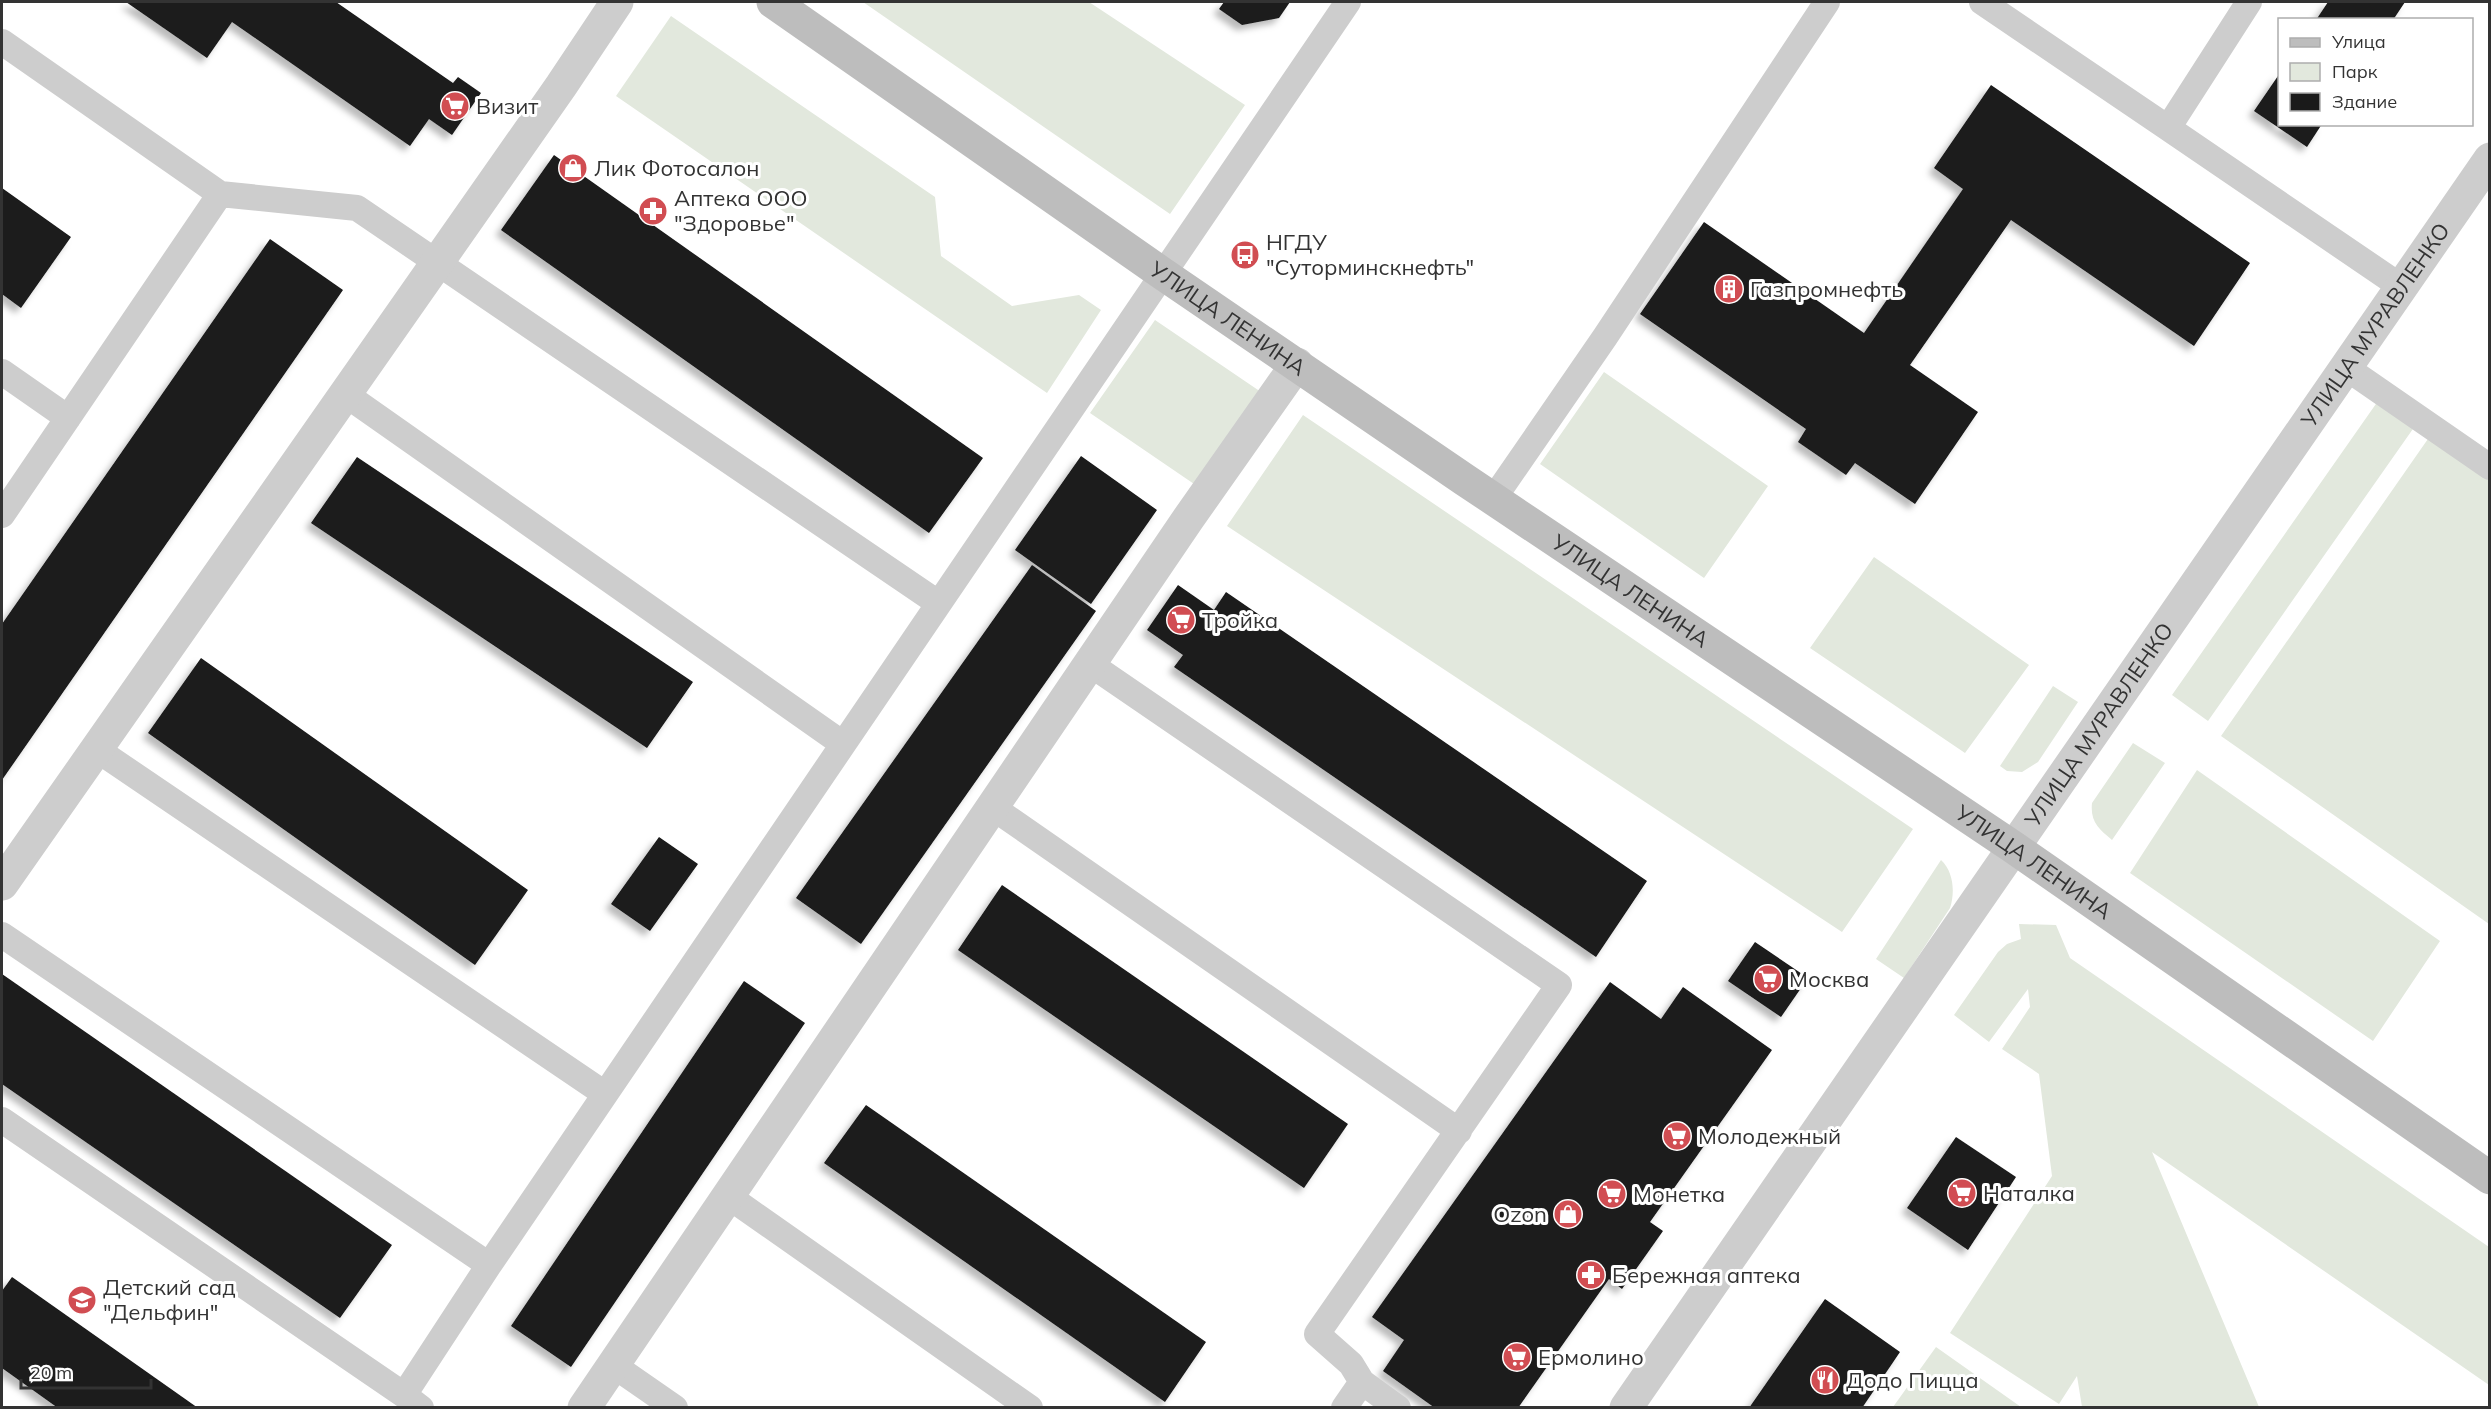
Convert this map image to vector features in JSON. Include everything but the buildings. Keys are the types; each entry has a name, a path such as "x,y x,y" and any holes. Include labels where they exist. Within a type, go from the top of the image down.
{"main road":[{"name":"УЛИЦА ЛЕНИНА","path":"773,2 1163,274 2013,847 2490,1178"}],"street":[{"path":"2,884 617,2"},
{"name":"УЛИЦА МУРАВЛЕНКО","path":"1626,1407 2490,159"},
{"path":"584,1407 1297,364"}],"lane":[{"path":"2,1120 413,1401 489,1265 1348,2"},
{"path":"1494,498 1605,338 1827,2"},
{"path":"1982,2 2400,286"},
{"path":"2168,128 2248,2"},
{"path":"2,42 220,194 357,208 938,603"},
{"path":"2,515 220,194"},
{"path":"2344,367 2490,467"},
{"path":"2,372 68,418"},
{"path":"345,394 843,744"},
{"path":"1090,664 1559,985 1317,1334 1351,1364 1362,1382 1398,1407"},
{"path":"96,749 605,1094"},
{"path":"992,807 1459,1131"},
{"path":"2,935 489,1265"},
{"path":"728,1196 1030,1407"},
{"path":"613,1365 675,1407"},
{"path":"1344,1407 1362,1382"}],"green space":[{"path":"863,2 1089,2 1245,105 1170,214"},
{"path":"671,16 935,197 941,256 1012,306 1079,295 1101,310 1047,393 616,96"},
{"path":"1155,320 1261,392 1197,486 1090,413"},
{"path":"1604,372 1768,486 1704,578 1540,464"},
{"path":"2378,401 2415,426 2208,721 2172,695"},
{"path":"1303,415 1913,829 1842,932 1227,526"},
{"path":"2430,436 2489,478 2489,924 2221,736"},
{"path":"1874,557 2029,665 1965,753 1810,648"},
{"path":"2053,686 2078,702 2038,762 2022,772 2007,771 2000,766"},
{"path":"2133,743 2165,763 2112,840 2094,820 2092,803"},
{"path":"2197,770 2440,941 2373,1041 2130,873"},
{"path":"1941,860 1949,870 1951,877 1953,896 1950,908 1904,978 1876,959"},
{"path":"2019,924 2056,925 2070,958 2489,1247 2489,1385 2152,1152 2259,1407 2082,1407 2077,1376 2059,1404 1950,1333 2052,1176 2039,1074 2002,1049 2030,1007 2028,989 1989,1042 1954,1015 1998,952 2007,944 2021,939"},
{"path":"1936,1347 2021,1407 1893,1407"}],"place":[{"name":"Визит","path":"455,106"},
{"name":"Лик Фотосалон","path":"573,168"},
{"name":"Аптека ООО \"Здоровье\"","path":"653,211"},
{"name":"НГДУ \"Суторминскнефть\"","path":"1245,255"},
{"name":"Газпромнефть","path":"1729,289"},
{"name":"Тройка","path":"1181,620"},
{"name":"Москва","path":"1768,979"},
{"name":"Молодежный","path":"1677,1136"},
{"name":"Наталка","path":"1962,1193"},
{"name":"Монетка","path":"1612,1194"},
{"name":"Ozon","path":"1568,1214"},
{"name":"Бережная аптека","path":"1591,1275"},
{"name":"Детский сад \"Дельфин\"","path":"82,1300"},
{"name":"Ермолино","path":"1517,1357"},
{"name":"Додо Пицца","path":"1825,1380"}]}
